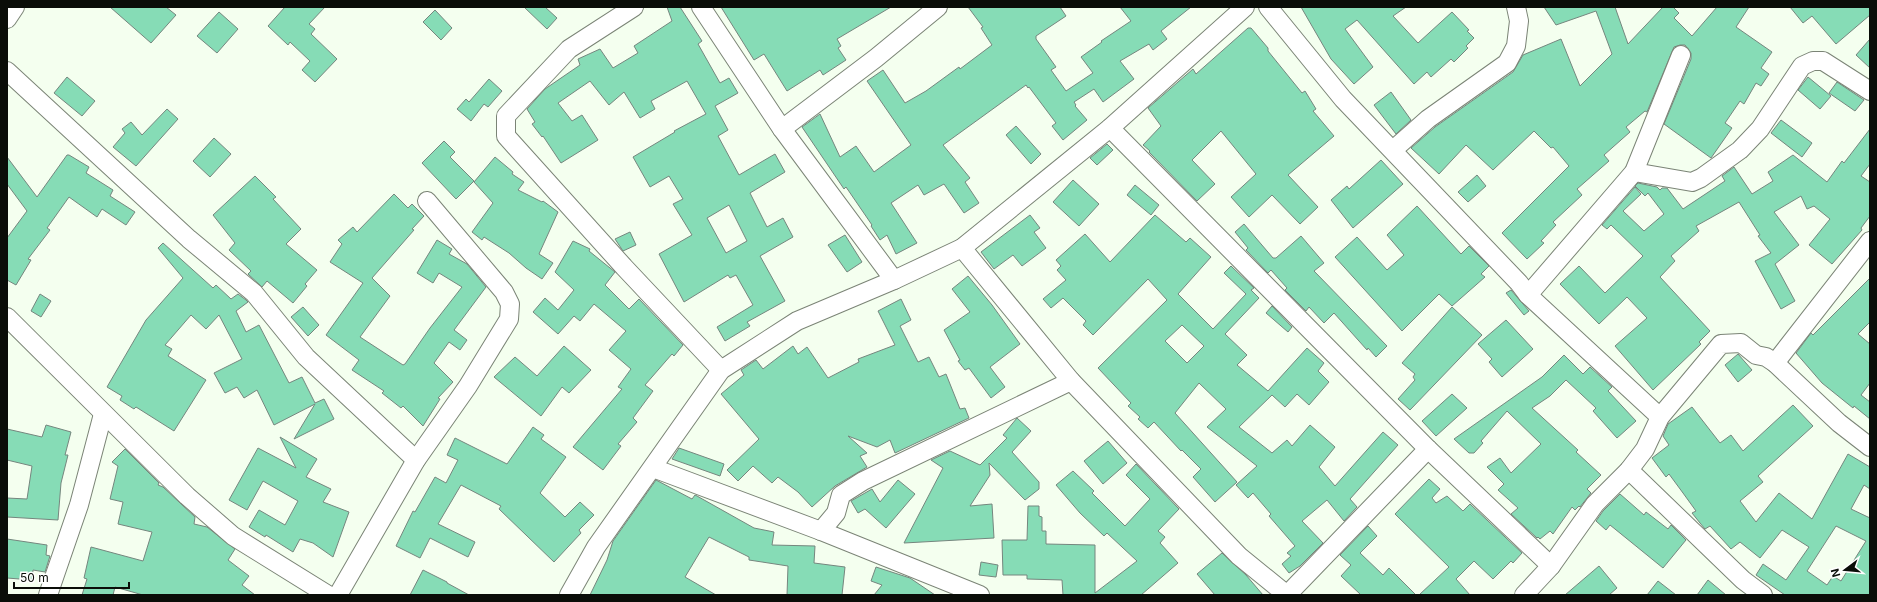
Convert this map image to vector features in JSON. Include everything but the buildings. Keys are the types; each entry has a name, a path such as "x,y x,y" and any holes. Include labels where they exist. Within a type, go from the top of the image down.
{"street":[{"path":"7,19 15,7"},
{"path":"634,7 569,48 506,116 506,136 624,267 721,370"},
{"path":"701,7 782,129 894,280"},
{"path":"782,129 876,58 938,7"},
{"path":"569,595 596,547 721,370 797,321 894,280 962,248 1110,128 1245,7"},
{"path":"1268,7 1343,99 1519,283 1528,295 1660,417"},
{"path":"1393,150 1428,119 1507,63 1516,46 1519,21 1516,7"},
{"path":"1528,295 1634,172 1681,55"},
{"path":"1634,172 1692,182 1701,178 1740,150 1760,129 1802,66 1813,61 1823,61 1870,91"},
{"path":"7,71 189,239 254,293 306,357 416,460"},
{"path":"1110,128 1428,449 1551,566"},
{"path":"338,595 416,460 468,386 509,319 510,304 504,292 427,201"},
{"path":"1775,363 1870,241"},
{"path":"962,248 1071,381 1239,556 1287,595 1428,449"},
{"path":"7,317 103,414 144,451 187,496 233,536 328,595"},
{"path":"1524,595 1551,566 1595,504 1629,470 1645,449 1660,417 1721,344 1740,343 1756,355 1766,357 1775,363 1839,423 1870,446"},
{"path":"821,531 836,513 841,495 863,481 1071,381"},
{"path":"48,595 78,505 103,414"},
{"path":"653,468 821,531 980,595"},
{"path":"1629,470 1743,580 1763,595"}]}
